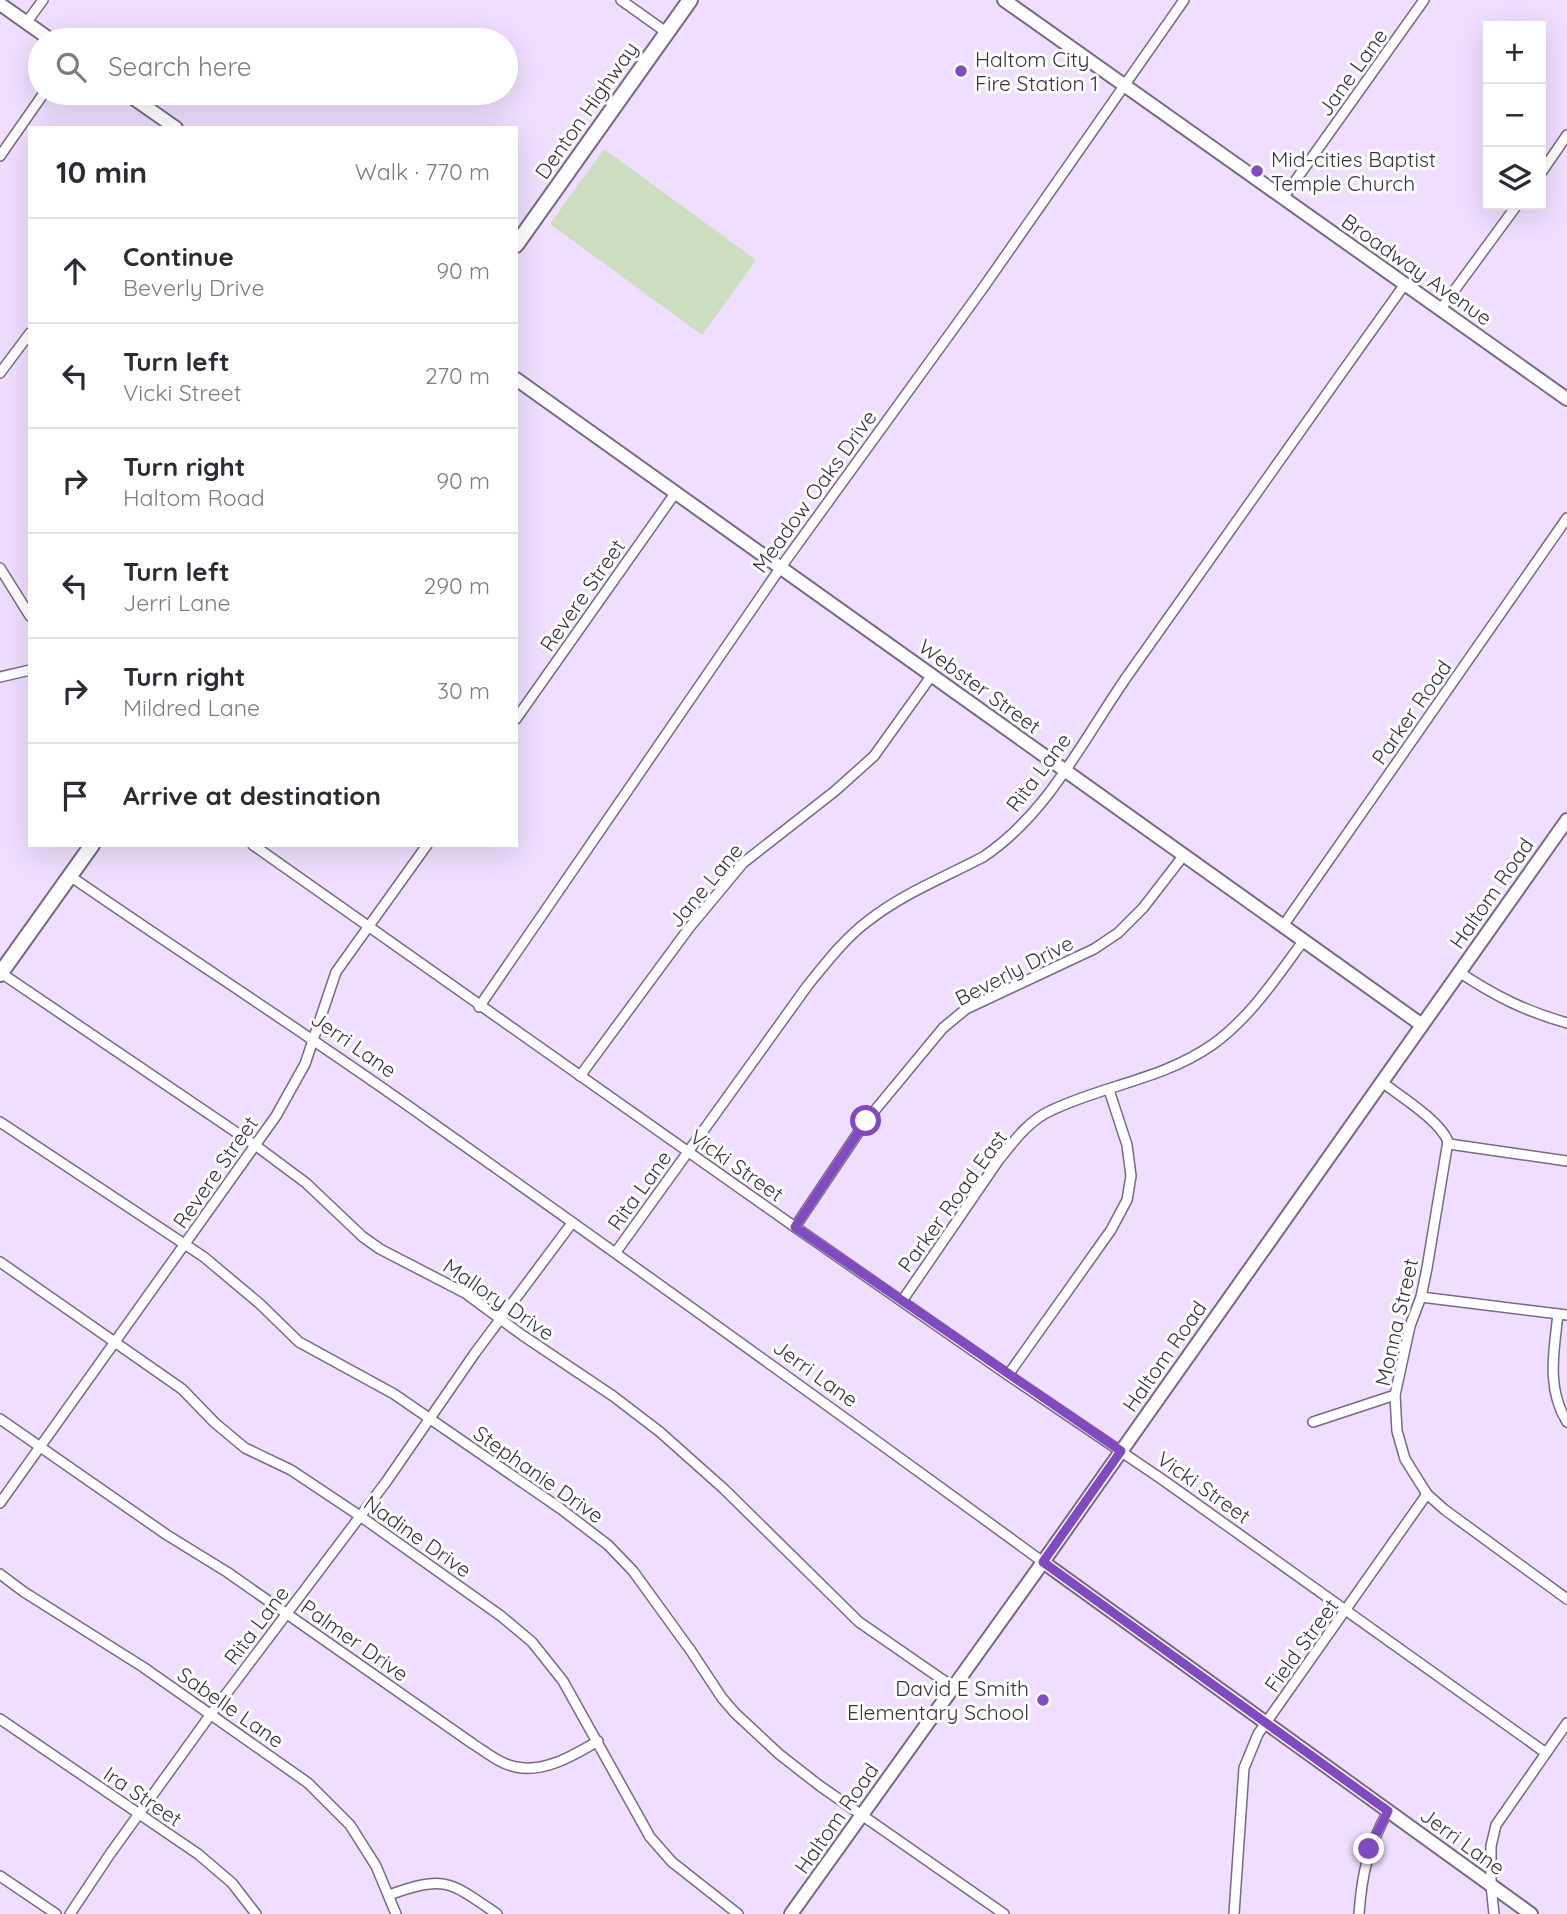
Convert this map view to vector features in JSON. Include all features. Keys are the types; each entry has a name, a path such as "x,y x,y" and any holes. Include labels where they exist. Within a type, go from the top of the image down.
{"main road":[{"name":"Denton Highway","path":"518,241 690,0"},
{"name":"Broadway Avenue","path":"1004,0 1567,399"},
{"path":"0,4 33,28"},
{"path":"143,105 173,126"},
{"name":"Webster Street","path":"518,380 1422,1025"},
{"name":"Haltom Road","path":"791,1914 1567,820"},
{"path":"0,974 91,847"},
{"name":"Jerri Lane","path":"1043,1562 1531,1914"}],"street":[{"path":"26,23 43,0"},
{"path":"621,0 666,32"},
{"name":"Meadow Oaks Drive","path":"479,1007 781,567 983,288 1184,0"},
{"name":"Jane Lane","path":"1283,198 1424,0"},
{"path":"0,156 36,105"},
{"path":"1546,166 1567,135"},
{"path":"1440,310 1513,210"},
{"name":"Rita Lane","path":"616,1252 808,985 865,923 889,905 996,848 1032,815 1405,285"},
{"path":"0,373 28,336"},
{"name":"Revere Street","path":"518,716 676,492"},
{"name":"Parker Road","path":"1283,926 1567,518"},
{"path":"0,568 28,613"},
{"path":"0,677 28,670"},
{"name":"Jane Lane","path":"580,1076 689,928 743,863 835,791 874,756 932,675"},
{"name":"Vicki Street","path":"259,847 479,1007 1007,1375 1121,1451 1546,1753"},
{"name":"Revere Street","path":"0,1503 276,1116 305,1064 336,972 426,847"},
{"name":"Beverly Drive","path":"795,1227 866,1121 943,1028 976,1004 1094,949 1118,933 1143,908 1184,855"},
{"name":"Jerri Lane","path":"70,876 313,1040 616,1252 1043,1562"},
{"path":"1007,1375 1111,1230 1127,1200 1131,1176 1127,1145 1109,1090 1169,1069 1211,1046 1258,1002 1304,940"},
{"path":"1460,972 1518,1007 1567,1023"},
{"name":"Mallory Drive","path":"0,974 255,1145 306,1183 363,1237 380,1249 465,1293 613,1396 660,1432 724,1489 859,1622 953,1687"},
{"path":"1382,1082 1426,1115 1446,1135 1448,1144 1567,1161"},
{"name":"Parker Road East","path":"902,1301 1014,1141 1032,1123 1051,1110 1109,1090"},
{"name":"Stephanie Drive","path":"0,1122 232,1279 299,1342 365,1376 430,1418 608,1545 633,1571 735,1713 779,1754 861,1815 1004,1914"},
{"name":"Monna Street","path":"1448,1144 1421,1297 1410,1326 1395,1395 1397,1431 1405,1459 1427,1494 1567,1599"},
{"name":"Rita Lane","path":"70,1914 211,1714 360,1516 572,1223"},
{"name":"Nadine Drive","path":"0,1262 182,1389 244,1448 291,1470 360,1516 501,1616 532,1642 563,1681 650,1837 672,1862 738,1914"},
{"path":"1421,1297 1562,1315 1552,1370 1556,1397 1567,1422"},
{"path":"1313,1422 1395,1395"},
{"name":"Palmer Drive","path":"0,1419 167,1535 227,1572 472,1744 502,1761 516,1767 550,1765 598,1741"},
{"name":"Field Street","path":"1234,1914 1244,1768 1258,1734 1427,1494"},
{"name":"Sabelle Lane","path":"0,1574 143,1667 308,1783 333,1805 357,1835 376,1866 396,1914"},
{"name":"Ira Street","path":"0,1719 198,1854 232,1883 256,1914"},
{"path":"1494,1914 1491,1846 1496,1825 1567,1723"},
{"path":"1359,1914 1361,1886 1369,1849 1388,1811"},
{"path":"0,1876 55,1914"},
{"path":"389,1895 429,1882 448,1883 497,1914"}],"green space":[{"path":"604,149 756,260 702,335 550,224"}],"place":[{"name":"Haltom City Fire Station 1","path":"961,71"},
{"name":"Mid-cities Baptist Temple Church","path":"1257,171"},
{"name":"David E Smith Elementary School","path":"1043,1700"}],"route":[{"path":"866,1121 795,1227 1121,1451 1043,1562 1388,1811 1369,1849"}]}
